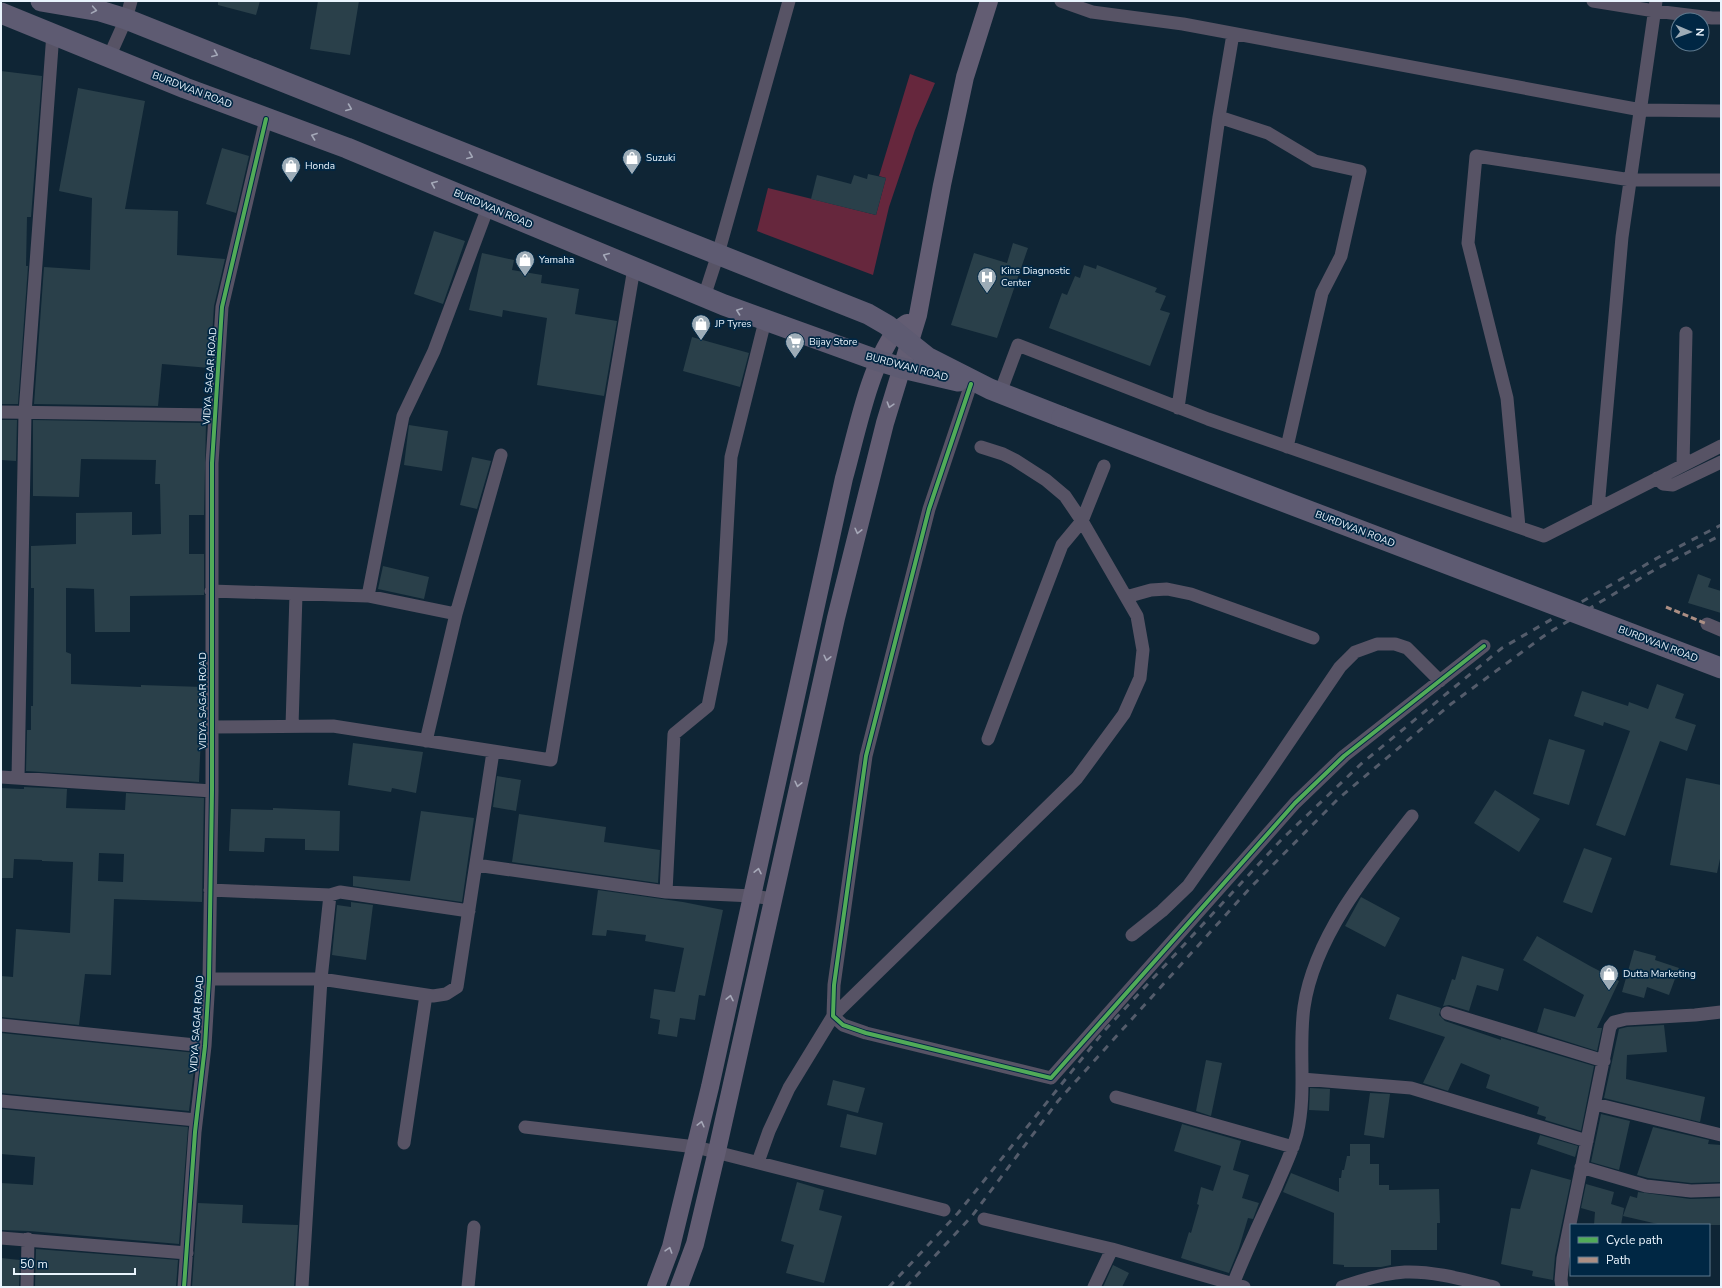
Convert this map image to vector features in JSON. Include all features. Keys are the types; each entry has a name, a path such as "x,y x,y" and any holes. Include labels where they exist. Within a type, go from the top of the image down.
{"main road":[{"name":"BURDWAN ROAD","path":"41,1 100,11 129,10 718,254 868,314 902,336 927,357 987,388 1721,668"},
{"name":"BURDWAN ROAD","path":"1,13 266,119 347,148 765,321 902,368 987,388"}],"street":[{"path":"704,297 718,254 789,1"},
{"path":"656,1287 671,1247 696,1147 753,896 844,478 866,398 879,361 902,336 918,314 964,77 989,1"},
{"path":"1061,1 1092,12 1183,24 1641,110 1721,111"},
{"path":"1593,1 1656,6 1712,18 1721,18"},
{"path":"1598,508 1622,237 1656,6"},
{"path":"109,57 129,10"},
{"path":"18,778 25,413 53,33"},
{"path":"1178,408 1219,117 1233,34"},
{"path":"1219,117 1268,133 1315,161 1360,171 1341,256 1322,293 1287,447"},
{"name":"VIDYA SAGAR ROAD","path":"184,1287 196,1120 205,1046 209,979 212,791 212,462 222,307 266,119"},
{"path":"1519,527 1507,398 1468,243 1476,156 1630,180 1721,180"},
{"path":"368,596 403,416 434,350 488,207"},
{"path":"211,727 333,726 551,760 634,268"},
{"path":"666,892 674,734 708,706 721,641 731,457 765,321"},
{"path":"1683,465 1686,333"},
{"path":"679,1287 695,1244 836,618 885,422 902,368 902,336"},
{"path":"1484,646 1344,756 1295,803 1051,1078 866,1033 843,1025 833,1016 834,985 866,756 929,509 987,388 1018,345 1178,408 1544,536 1721,446"},
{"path":"1,412 215,415"},
{"path":"758,1162 769,1131 789,1088 833,1016 1077,778 1124,714 1140,678 1143,650 1137,616 1082,521 1065,496 1046,480 1003,454 981,447"},
{"path":"426,741 456,614 501,455"},
{"path":"1656,478 1663,484 1673,485 1721,462"},
{"path":"988,739 1062,545 1082,521 1104,466"},
{"path":"1126,597 1151,590 1167,589 1191,594 1313,638"},
{"path":"211,591 368,596 456,614"},
{"path":"292,726 296,594"},
{"path":"1707,624 1721,630"},
{"path":"1132,935 1162,911 1188,886 1270,770 1340,667 1355,652 1377,644 1395,644 1407,648 1440,681"},
{"path":"209,979 321,979 433,996 446,994 457,987 493,752"},
{"path":"1,776 212,791"},
{"path":"984,1218 1112,1249 1236,1286 1293,1147 1301,1115 1304,1006 1316,964 1337,919 1371,868 1412,816"},
{"path":"476,865 666,892 753,896 772,899"},
{"path":"210,890 330,895 340,892 469,910"},
{"path":"302,1287 321,979 330,895"},
{"path":"404,1143 426,995"},
{"path":"1562,1287 1561,1280 1563,1258 1610,1027 1614,1022 1626,1019 1721,1012"},
{"path":"1448,1014 1604,1061"},
{"path":"1,1025 205,1046"},
{"path":"1302,1079 1411,1088 1587,1141"},
{"path":"1116,1097 1293,1147"},
{"path":"1,1101 196,1120"},
{"path":"1595,1104 1721,1135"},
{"path":"525,1126 696,1147 717,1151 944,1210"},
{"path":"1581,1167 1646,1186 1691,1191 1721,1190"},
{"path":"468,1287 474,1227"},
{"path":"1,1238 187,1253"},
{"path":"27,1287 28,1239"},
{"path":"1094,1287 1112,1249"},
{"path":"1342,1287 1367,1279 1405,1272 1439,1274 1494,1287"}],"shaded area":[{"path":"910,74 935,83 915,130 889,207 873,275 757,231 768,188 876,215 886,178 879,176"}],"building":[{"path":"218,1 260,1 256,15 218,5"},
{"path":"318,1 359,1 350,55 310,49"},
{"path":"1,71 42,76 31,217 27,217 26,266 28,266 18,404 1,404"},
{"path":"78,88 145,101 125,209 178,211 177,255 225,259 214,306 210,368 162,364 158,406 34,404 44,267 90,270 92,198 59,191"},
{"path":"222,148 249,156 236,213 206,204"},
{"path":"868,174 886,178 876,215 811,199 817,175 851,184 854,175 867,179"},
{"path":"434,231 465,241 443,304 414,294"},
{"name":"Kins Diagnostic Center","path":"1013,243 1028,248 997,338 951,325 974,253 1007,263"},
{"path":"482,253 514,260 512,270 542,275 541,283 579,289 575,314 617,321 604,396 537,385 547,318 503,310 502,317 469,310"},
{"path":"1084,265 1096,269 1097,265 1157,288 1155,292 1166,296 1160,310 1170,313 1150,366 1049,328 1062,293 1067,295 1075,276 1080,278"},
{"path":"692,337 749,353 740,387 683,371"},
{"path":"1,420 17,420 16,461 1,460"},
{"path":"33,420 206,423 204,515 189,515 189,554 204,554 204,595 130,596 130,632 95,632 94,589 66,588 66,652 71,654 71,684 141,687 141,685 203,687 199,782 26,771 27,730 31,730 31,706 33,706 34,588 31,588 31,546 76,544 76,513 132,512 132,535 161,534 160,484 155,484 156,460 81,459 79,497 33,496"},
{"path":"409,425 448,431 442,471 404,465"},
{"path":"472,457 491,461 477,509 460,505"},
{"path":"383,566 429,577 424,599 378,589"},
{"path":"1698,574 1711,579 1708,587 1721,591 1721,613 1688,603"},
{"path":"1657,684 1684,694 1675,718 1696,725 1687,751 1660,741 1625,836 1596,825 1630,731 1604,722 1603,726 1574,716 1582,691 1628,706 1629,702 1648,709"},
{"path":"1549,739 1585,750 1569,805 1533,794"},
{"path":"353,743 423,752 416,793 392,788 391,792 348,785"},
{"path":"497,776 521,780 516,811 493,807"},
{"path":"1686,778 1721,785 1721,854 1717,873 1670,865"},
{"path":"24,787 67,789 66,808 125,810 126,793 204,798 202,902 114,899 111,975 85,974 79,1025 1,1017 1,976 13,977 16,929 70,933 73,862 14,859 13,878 1,878 1,788 24,789","holes":["99,853 124,854 123,882 98,881"]},
{"path":"1495,790 1540,819 1519,852 1474,823"},
{"path":"273,808 340,811 339,851 305,850 305,839 265,838 264,852 229,851 231,809 273,810"},
{"path":"421,811 474,818 462,902 353,886 353,876 410,881"},
{"path":"519,814 606,827 604,842 660,850 658,883 512,862"},
{"path":"1584,848 1612,858 1592,913 1563,902"},
{"path":"598,890 683,902 723,910 705,996 699,995 695,1020 680,1018 677,1037 658,1034 660,1020 650,1018 654,989 675,992 684,948 645,941 646,935 607,930 606,936 592,935"},
{"path":"1361,897 1400,918 1385,947 1345,926"},
{"path":"351,902 373,905 366,960 332,955 337,905 351,907"},
{"path":"1537,936 1619,981 1597,1028 1602,1028 1597,1051 1537,1032 1544,1008 1575,1017 1584,995 1523,960"},
{"path":"1634,950 1656,956 1655,960 1679,968 1669,995 1647,987 1644,998 1622,992"},
{"path":"1462,956 1504,969 1498,991 1477,985 1469,1011 1449,1005 1443,1006 1452,979 1455,980"},
{"path":"1397,994 1441,1008 1439,1015 1445,1021 1501,1040 1501,1038 1594,1066 1581,1131 1545,1120 1546,1117 1537,1114 1539,1107 1486,1088 1490,1075 1461,1063 1448,1091 1423,1083 1445,1037 1389,1019"},
{"path":"1664,1025 1667,1052 1627,1055 1626,1079 1705,1097 1700,1122 1604,1098 1619,1029 1627,1027"},
{"path":"1,1033 196,1053 189,1111 1,1093"},
{"path":"1206,1060 1222,1063 1211,1116 1196,1111"},
{"path":"833,1080 865,1088 858,1113 827,1105"},
{"path":"1310,1088 1330,1089 1329,1111 1309,1110"},
{"path":"1370,1093 1390,1094 1384,1138 1364,1135"},
{"path":"1,1109 188,1127 179,1244 1,1230 1,1183 33,1185 35,1157 1,1154"},
{"path":"847,1114 883,1123 876,1155 840,1147"},
{"path":"1601,1114 1630,1121 1619,1170 1591,1162"},
{"path":"1182,1124 1241,1141 1233,1170 1249,1175 1242,1198 1259,1203 1253,1219 1248,1218 1239,1248 1229,1273 1181,1258 1189,1232 1191,1233 1199,1205 1197,1204 1201,1187 1213,1191 1221,1166 1174,1151"},
{"path":"1653,1127 1709,1140 1708,1144 1721,1145 1721,1182 1691,1183 1648,1178 1637,1175"},
{"path":"1540,1135 1578,1146 1575,1157 1537,1144"},
{"path":"1350,1144 1370,1144 1370,1164 1379,1164 1379,1185 1389,1185 1389,1190 1439,1189 1440,1223 1437,1223 1437,1250 1391,1250 1391,1265 1381,1267 1344,1267 1344,1265 1333,1264 1334,1213 1283,1192 1291,1173 1339,1192 1339,1178 1341,1178 1342,1170 1344,1170 1347,1156 1350,1156"},
{"path":"1531,1169 1571,1180 1555,1256 1553,1280 1532,1276 1533,1271 1501,1264 1511,1208 1520,1209"},
{"path":"797,1182 824,1190 819,1210 842,1216 824,1283 786,1273 794,1245 781,1241"},
{"path":"1586,1184 1614,1192 1611,1204 1624,1208 1621,1224 1594,1224 1595,1212 1581,1208"},
{"path":"1638,1192 1690,1199 1721,1198 1721,1225 1658,1224 1623,1216 1630,1196 1637,1198"},
{"path":"198,1203 243,1205 242,1223 298,1225 294,1287 192,1287"},
{"path":"36,1249 178,1260 176,1287 35,1287"},
{"path":"1,1258 20,1260 19,1287 1,1287"},
{"path":"1113,1265 1129,1273 1122,1287 1103,1287"}],"railway":[{"path":"889,1287 958,1213 1105,1030 1282,839 1361,764 1502,648 1659,557 1721,525"},
{"path":"906,1287 972,1216 1058,1101 1250,888 1338,799 1451,704 1548,633 1656,569 1721,535"}],"marked path":[{"path":"1666,607 1707,624"}],"cycle path":[{"path":"184,1287 195,1132 205,1046 209,979 212,791 212,463 222,307 266,119"},
{"path":"971,384 929,509 866,756 834,985 833,1016 843,1025 866,1033 1051,1078 1295,803 1344,756 1484,646"}],"place":[{"name":"Suzuki","path":"632,175"},
{"name":"Honda","path":"291,183"},
{"name":"Yamaha","path":"525,277"},
{"name":"Kins Diagnostic Center","path":"987,294"},
{"name":"JP Tyres","path":"701,341"},
{"name":"Bijay Store","path":"795,359"},
{"name":"Dutta Marketing","path":"1609,991"}]}
